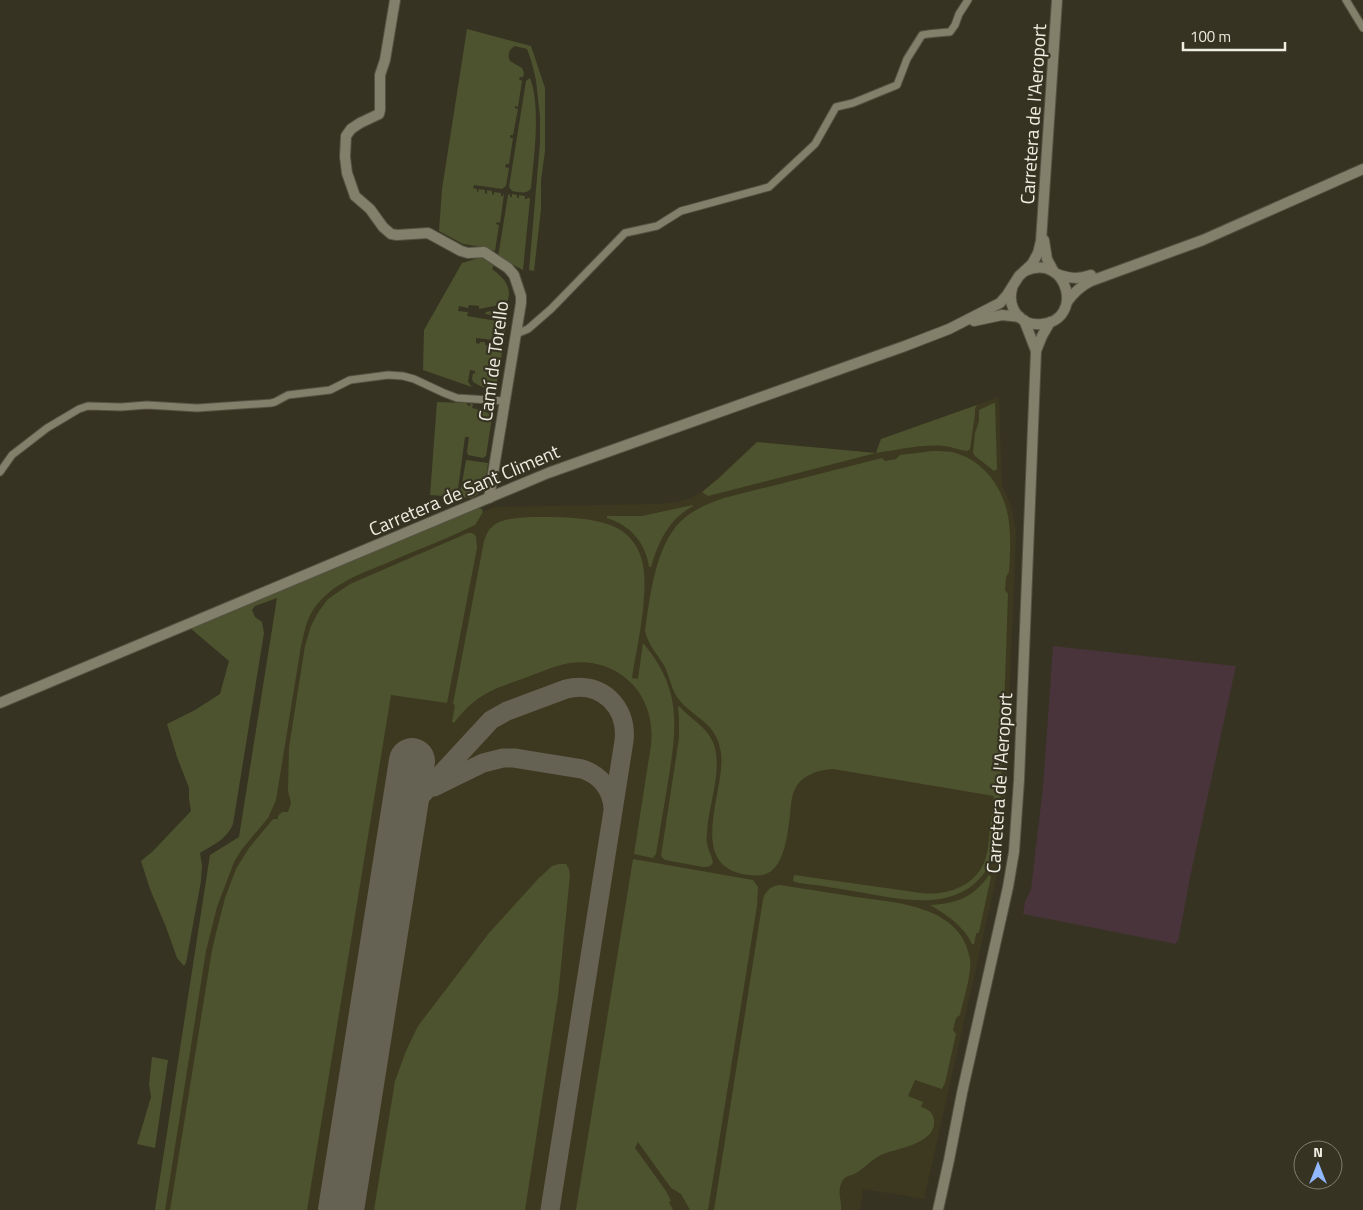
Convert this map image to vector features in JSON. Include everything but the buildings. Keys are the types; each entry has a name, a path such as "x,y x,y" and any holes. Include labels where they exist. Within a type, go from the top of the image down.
{"main road":[{"name":"Camí de Torello","path":"395,0 385,60 380,75 380,110 378,114 351,129 346,136 345,157 347,173 355,196 370,209 386,231 397,235 428,233 466,252 486,253 508,268 515,278 521,298 489,498"},
{"name":"Carretera de l'Aeroport","path":"1043,230 1057,0"},
{"path":"1024,272 1030,269 1042,268 1071,278 1080,279 1233,226 1363,169"},
{"path":"949,329 1000,303 1019,276 1035,259 1043,230"},
{"path":"1043,230 1047,259 1066,287 1067,302"},
{"path":"949,329 994,316 1011,315 1038,325 1050,322 1060,316 1067,302 1082,285 1203,240 1222,230"},
{"path":"1012,287 1012,306 1022,319"},
{"name":"Carretera de l'Aeroport","path":"1022,319 1036,351"},
{"name":"Carretera de l'Aeroport","path":"938,1210 1014,852 1020,760 1036,351 1050,322"},
{"name":"Carretera de Sant Climent","path":"0,703 569,465 870,359 949,329"},
{"path":"933,1210 962,1093"}],"street":[{"path":"516,334 528,329 551,309 625,233 657,226 681,211 769,187 816,144 836,107 853,103 897,85 907,59 922,35 934,32 950,32 955,25 958,14 968,0"},
{"path":"1346,0 1363,28"},
{"path":"0,472 12,454 40,433 79,409 88,406 121,407 147,405 197,408 271,403 288,395 330,390 350,380 388,375 414,379 457,398 505,401"}],"shaded area":[{"path":"999,397 1002,485 1011,506 1016,532 1004,828 999,866 924,1199 863,1189 860,1210 155,1210 210,855 239,837 277,598 471,512 483,512 494,507 677,502 702,492 757,442 876,453 881,439"},
{"path":"1053,646 1236,666 1178,942 1176,941 1176,944 1023,914 1025,902 1031,889 1043,787"}],"green space":[{"path":"467,29 531,46 545,88 545,151 534,271 529,270 540,143 540,117 536,80 527,49 515,46 510,50 509,54 510,61 522,68 524,73 523,77 519,79 522,81 518,107 515,106 518,109 513,135 510,135 510,138 513,138 509,164 506,164 505,167 509,168 506,186 502,189 474,185 473,188 477,189 477,192 479,189 485,190 487,194 487,190 492,191 494,195 494,192 501,193 501,196 504,193 500,223 497,222 496,224 499,225 495,251 492,250 492,253 483,247 463,244 439,231 442,189"},
{"path":"530,78 536,117 534,162 531,188 527,192 520,192 512,191 509,187 526,81"},
{"path":"510,194 510,197 512,197 512,194 517,195 517,198 519,198 519,195 525,196 525,199 528,197 530,199 523,270 498,257 508,195"},
{"path":"482,257 494,265 492,269 506,282 509,290 508,300 504,304 479,309 479,306 469,305 468,308 459,306 458,311 468,312 467,316 497,321 498,316 485,314 486,312 505,308 507,310 503,341 476,338 476,343 479,344 480,342 485,342 485,345 491,343 491,346 498,344 498,347 501,345 503,347 497,382 489,388 473,382 473,373 475,374 475,371 470,370 468,382 472,387 423,370 424,330 462,263"},
{"path":"437,402 467,403 470,406 471,403 473,405 472,408 486,412 492,417 486,456 483,458 468,455 469,437 465,437 458,489 461,489 466,460 488,463 484,490 472,498 430,495"},
{"path":"995,403 997,469 994,471 973,453 975,433 979,421 979,410"},
{"path":"977,405 970,449 967,451 947,446 935,446 876,453 881,439"},
{"path":"757,442 876,453 708,496 702,492"},
{"path":"933,451 952,452 964,456 983,469 998,488 1007,510 1009,522 1010,554 1005,590 1008,594 1004,710 1001,717 1001,729 1003,731 999,826 993,859 985,872 972,885 957,894 941,899 924,900 888,897 793,881 794,875 921,893 941,893 951,891 969,882 982,867 986,857 994,796 833,769 811,774 802,780 795,789 785,847 774,869 762,875 755,875 742,874 726,867 716,855 713,840 713,822 721,768 719,743 711,728 677,697 665,667 646,636 645,631 655,573 665,545 680,522 701,507 718,500 882,458 885,461 896,459 900,455"},
{"path":"693,505 677,518 666,532 657,548 651,567 649,567 644,550 636,536 623,525 607,518 607,516 642,516"},
{"path":"476,508 482,509 483,512 475,525 346,581 328,593 313,610 301,646 276,800 268,818 242,849 234,862 217,907 206,951 165,1210 155,1210 210,855 239,837 277,598 255,606 252,610 255,617 262,622 264,633 233,824 223,838 200,853 202,865 201,881 184,966 177,958 141,861 191,811 189,788 167,724 195,710 220,694 229,661 190,628"},
{"path":"530,517 586,519 607,524 621,530 628,536 635,544 641,557 645,584 644,600 632,678 638,679 643,643 665,676 674,709 673,743 668,782 656,854 653,858 634,854 651,745 651,723 642,697 625,677 608,668 589,663 580,662 560,665 502,686 481,696 454,723 452,722 455,705 453,704 487,533 495,524 500,522"},
{"path":"468,533 476,536 477,548 447,703 391,695 307,1210 170,1210 212,950 225,898 236,869 249,848 273,819 278,819 282,812 288,812 291,803 288,791 289,747 305,646 311,626 328,599 350,584"},
{"path":"679,706 708,733 714,745 716,755 716,777 707,837 708,848 713,861 708,867 665,860 661,856 679,738"},
{"path":"633,859 753,880 758,887 757,906 708,1210 690,1210 681,1194 671,1188 638,1142 635,1148 666,1191 673,1210 576,1210"},
{"path":"566,864 570,875 558,996 525,1210 374,1210 395,1081 418,1026 489,933 539,878 552,866"},
{"path":"989,875 991,877 979,932 976,934 974,944 972,944 960,926 930,905 948,903 964,898 977,889"},
{"path":"780,885 909,905 926,910 954,928 964,941 970,959 969,980 960,1015 956,1018 953,1030 956,1034 942,1089 915,1080 908,1096 923,1102 921,1107 933,1115 933,1128 929,1135 915,1144 881,1155 859,1171 844,1178 840,1188 841,1210 714,1210 763,899 769,889"},
{"path":"152,1057 168,1060 155,1148 137,1144 151,1097 149,1084"}],"taxiway":[{"path":"402,827 417,800 491,720 507,711 566,689 579,687 601,693 617,707 622,717 624,741 550,1210"},
{"path":"434,787 483,763 503,758 514,758 582,769 604,783 610,794 613,807"}],"runway":[{"path":"341,1210 412,761"}]}
